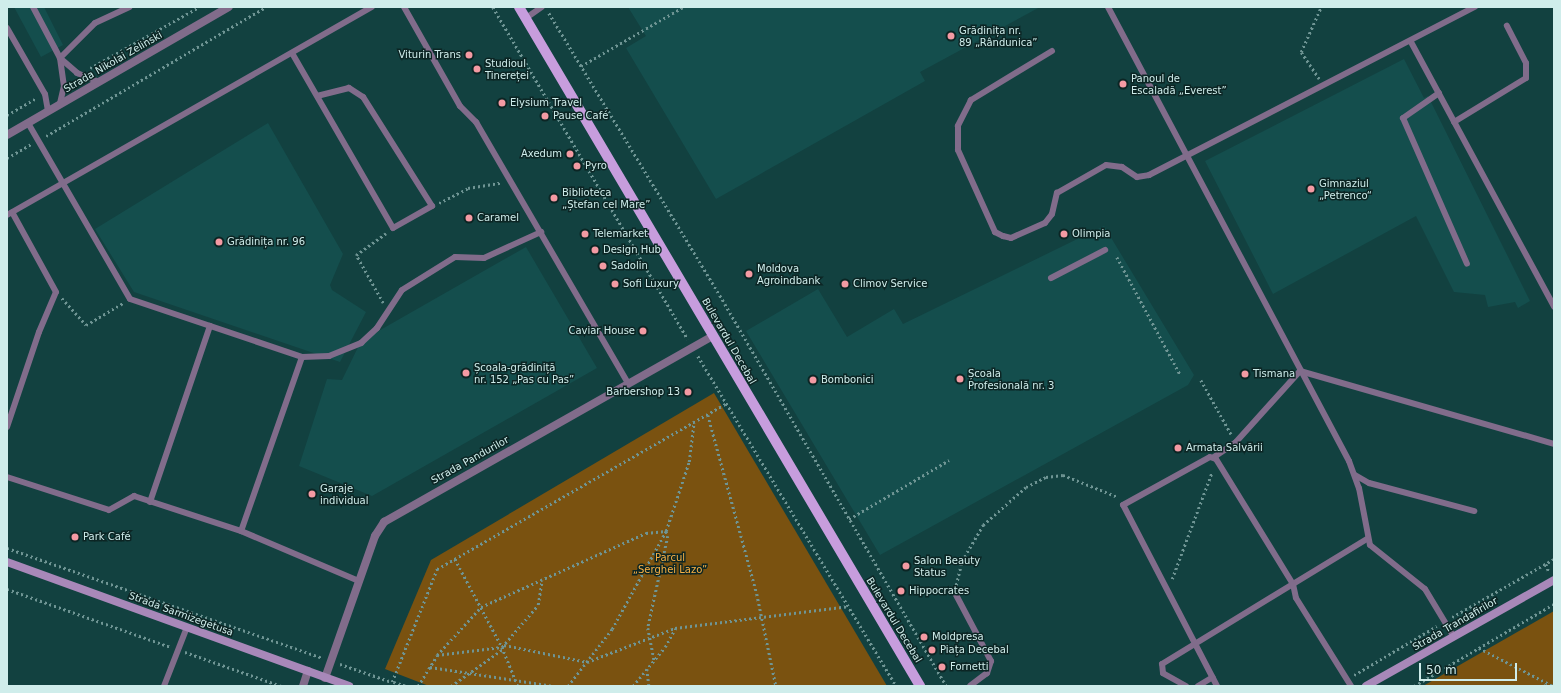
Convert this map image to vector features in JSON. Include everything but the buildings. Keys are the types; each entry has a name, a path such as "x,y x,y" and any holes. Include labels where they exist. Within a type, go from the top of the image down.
{"main road":[{"name":"Bulevardul Decebal","path":"519,7 920,686"},
{"name":"Strada Sarmizegetusa","path":"7,562 349,686"},
{"name":"Strada Trandafirilor","path":"1366,686 1554,580"}],"street":[{"name":"Strada Nikolai Zelinski","path":"7,135 229,7"},
{"name":"Strada Pandurilor","path":"325,678 375,536 391,516 713,336"},
{"path":"303,686 308,671"}],"lane":[{"path":"33,7 60,58 64,86 60,104"},
{"path":"60,58 95,23 129,7"},
{"path":"7,427 41,326 56,292 10,213 372,7"},
{"path":"404,7 460,106 476,122 628,383"},
{"path":"526,18 542,7"},
{"path":"1108,7 1355,475 1367,539 1375,551 1425,589 1454,637"},
{"path":"1052,51 971,100 958,126 958,150 995,232 1011,238 1045,223 1052,214 1057,193 1106,165 1122,168 1137,177 1148,175 1188,157 1411,42 1475,7"},
{"path":"1454,122 1526,78 1526,63 1507,26"},
{"path":"7,28 45,94 48,111"},
{"path":"1411,42 1554,307"},
{"path":"292,52 393,228 432,206 364,97 349,88 318,96"},
{"path":"60,58 79,74 99,82"},
{"path":"1439,93 1403,118 1467,264"},
{"path":"28,123 130,299 302,358 329,356 361,344 377,328 402,290 455,257 490,256 541,232"},
{"path":"1051,278 1105,250"},
{"path":"150,502 210,326"},
{"path":"241,531 302,358"},
{"path":"1300,371 1554,444"},
{"path":"1218,686 1126,515 1125,502 1199,461 1214,457 1230,445 1300,371"},
{"path":"1214,457 1293,584 1296,598 1351,686"},
{"path":"1355,475 1369,483 1474,511"},
{"path":"7,477 109,510 134,496 241,531 359,581"},
{"path":"1186,686 1164,673 1160,666 1367,539"},
{"path":"955,593 991,661 987,673 970,686"},
{"path":"164,686 187,627"},
{"path":"1198,686 1213,677"}],"path":[{"path":"79,74 200,7"},
{"path":"7,158 266,7"},
{"path":"493,7 693,347 896,686"},
{"path":"545,7 725,304 946,686"},
{"path":"581,66 683,7"},
{"path":"1321,7 1301,52 1324,86"},
{"path":"7,115 45,94"},
{"path":"432,206 468,188 511,181"},
{"path":"388,311 356,255 393,228"},
{"path":"1117,257 1180,374"},
{"path":"56,292 86,325 130,299"},
{"path":"1201,380 1228,424 1230,445"},
{"path":"392,682 437,569 727,403"},
{"path":"708,415 761,616 776,686"},
{"path":"568,686 612,629 666,531 689,462 694,423"},
{"path":"1167,593 1212,474 1214,457"},
{"path":"849,519 949,460"},
{"path":"955,593 962,561 983,525 1032,484 1046,477 1063,475 1080,479 1125,502"},
{"path":"418,686 437,655 480,607 646,533 666,531"},
{"path":"654,660 649,638 650,617 668,536 666,531"},
{"path":"7,548 405,686"},
{"path":"455,559 503,647 517,684"},
{"path":"451,686 503,647 538,605 542,579"},
{"path":"7,589 281,686"},
{"path":"1414,686 1554,604"},
{"path":"437,655 503,647 587,662 675,628 848,606"},
{"path":"633,686 654,660 675,628"},
{"path":"1479,648 1554,686"},
{"path":"430,667 517,684 554,686"},
{"path":"647,668 649,686"},
{"path":"1544,686 1548,683"}],"shaded area":[{"path":"14,7 44,7 63,45 41,57"},
{"path":"628,7 1040,7 920,72 925,81 716,199 626,48 646,36"},
{"path":"1404,59 1424,98 1428,96 1530,301 1518,308 1515,302 1488,307 1485,295 1454,292 1416,216 1273,294 1205,161"},
{"name":"Grădinița nr. 96","path":"268,123 343,254 330,285 332,290 366,312 340,362 134,292 95,229"},
{"name":"Școala Profesională nr. 3","path":"1104,226 1194,375 1188,385 880,555 746,331 818,289 847,337 894,309 903,324"},
{"name":"Școala-grădiniță nr. 152 „Pas cu Pas”","path":"526,247 597,368 372,496 299,466 327,379 342,380 361,341"}],"green space":[{"name":"Parcul „Serghei Lazo”","path":"714,393 887,686 429,686 385,669 431,560"},
{"path":"1554,611 1554,686 1423,686"}],"place":[{"name":"Grădinița nr. 89 „Rândunica”","path":"951,36"},
{"name":"Viturin Trans","path":"469,55"},
{"name":"Studioul Tinereței","path":"477,69"},
{"name":"Panoul de Escaladă „Everest”","path":"1123,84"},
{"name":"Elysium Travel","path":"502,103"},
{"name":"Pause Café","path":"545,116"},
{"name":"Axedum","path":"570,154"},
{"name":"Pyro","path":"577,166"},
{"name":"Gimnaziul „Petrenco“","path":"1311,189"},
{"name":"Biblioteca „Ștefan cel Mare”","path":"554,198"},
{"name":"Caramel","path":"469,218"},
{"name":"Telemarket","path":"585,234"},
{"name":"Olimpia","path":"1064,234"},
{"name":"Grădinița nr. 96","path":"219,242"},
{"name":"Design Hub","path":"595,250"},
{"name":"Sadolin","path":"603,266"},
{"name":"Moldova Agroindbank","path":"749,274"},
{"name":"Sofi Luxury","path":"615,284"},
{"name":"Climov Service","path":"845,284"},
{"name":"Caviar House","path":"643,331"},
{"name":"Școala-grădiniță nr. 152 „Pas cu Pas”","path":"466,373"},
{"name":"Tismana","path":"1245,374"},
{"name":"Școala Profesională nr. 3","path":"960,379"},
{"name":"Bombonici","path":"813,380"},
{"name":"Barbershop 13","path":"688,392"},
{"name":"Armata Salvării","path":"1178,448"},
{"name":"Garaje individual","path":"312,494"},
{"name":"Park Café","path":"75,537"},
{"name":"Salon Beauty Status","path":"906,566"},
{"name":"Hippocrates","path":"901,591"},
{"name":"Moldpresa","path":"924,637"},
{"name":"Piața Decebal","path":"932,650"},
{"name":"Fornetti","path":"942,667"}]}
